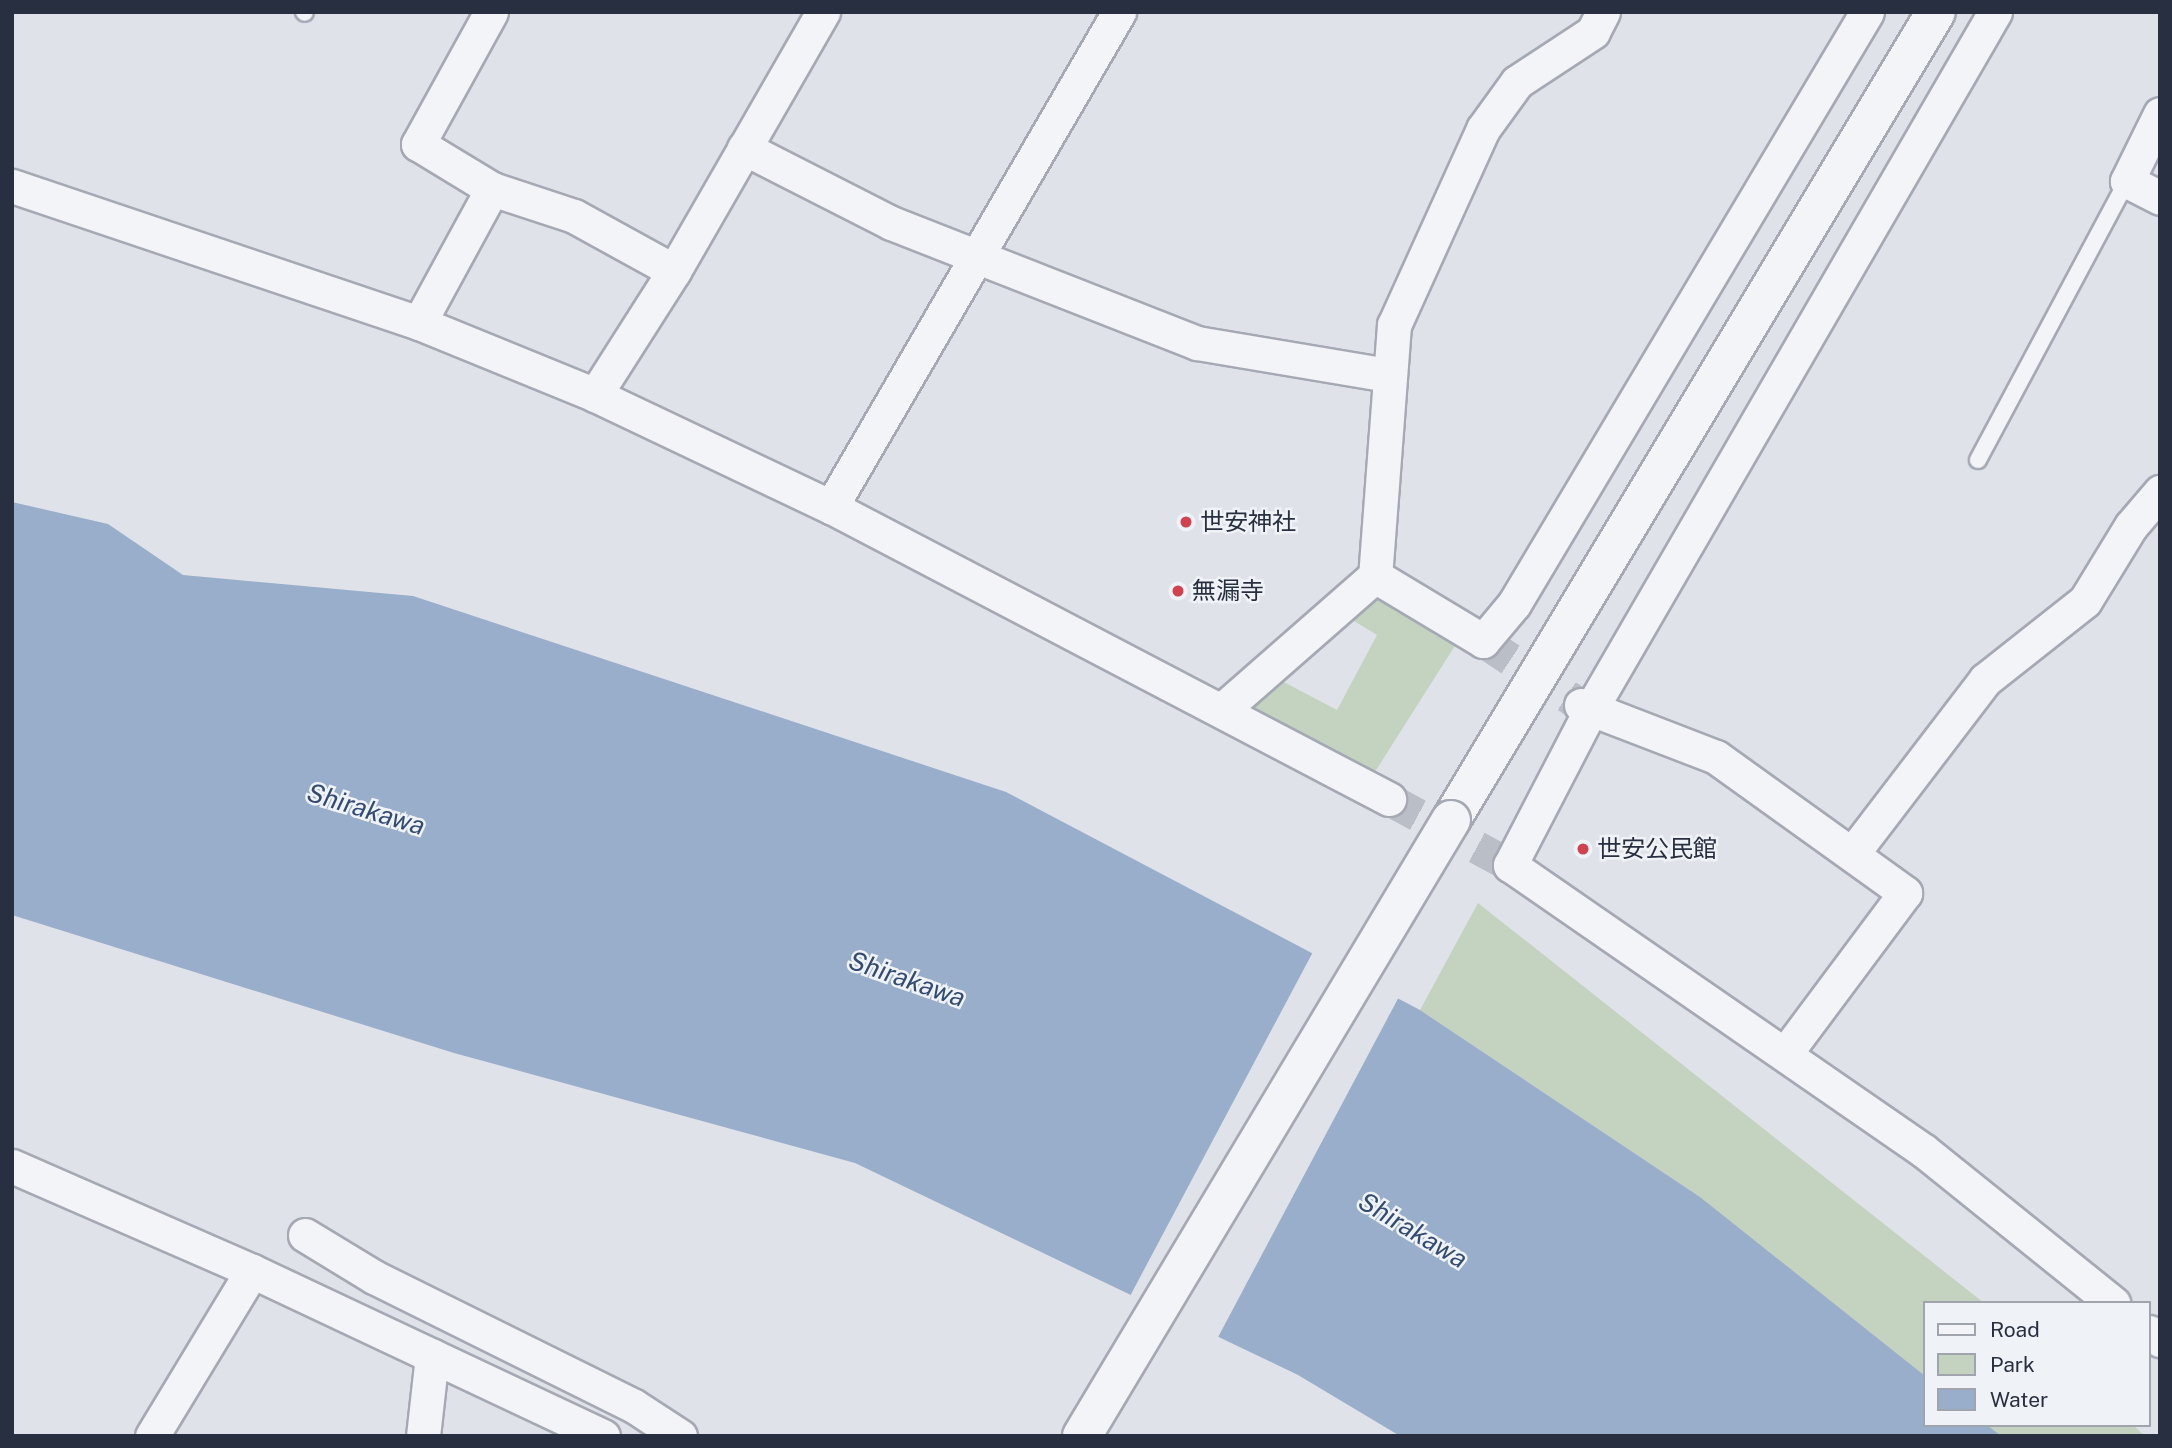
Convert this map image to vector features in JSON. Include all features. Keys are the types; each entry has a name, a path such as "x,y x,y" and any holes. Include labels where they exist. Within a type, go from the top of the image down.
{"street":[{"path":"491,12 418,144 492,189 574,216 674,271"},
{"path":"595,395 674,271 823,12"},
{"path":"831,507 974,256 1119,12"},
{"path":"1223,710 1375,576 1394,325 1483,129 1517,82 1593,32 1603,12"},
{"path":"1375,576 1483,641 1514,604 1867,12"},
{"path":"1082,1436 1936,12"},
{"path":"1995,12 1586,707 1510,864 1924,1150 2111,1301"},
{"path":"2160,114 2127,181 2160,198"},
{"path":"744,148 891,223 1198,343 1389,374"},
{"path":"12,186 419,323 595,395 831,507 1389,799"},
{"path":"419,323 492,189"},
{"path":"1852,854 1985,680 2085,601 2131,526 2160,492"},
{"path":"1586,707 1716,757 1905,893 1785,1054"},
{"path":"12,1166 252,1271 603,1436"},
{"path":"305,1235 374,1277 634,1406 680,1436"},
{"path":"152,1436 252,1271"},
{"path":"423,1436 432,1356"}],"lane":[{"path":"1978,460 2127,181"}],"green space":[{"path":"1375,576 1465,630 1366,786 1223,710 1265,672 1337,710 1377,635 1336,610"},
{"path":"1478,903 1981,1301 1924,1301 1924,1381 1700,1197 1420,1010"},
{"path":"1980,1427 2135,1427 2145,1436 1991,1436"}],"water":[{"name":"Shirakawa","path":"12,502 108,524 183,575 413,596 1006,792 1420,1010 1700,1197 1924,1375 1924,1427 1990,1427 2001,1436 1400,1436 1298,1375 855,1163 454,1053 12,915"}],"pier":[{"path":"1314,950 1400,996 1214,1345 1128,1300"}],"tunnel":[{"path":"1483,641 1581,705"},
{"path":"1389,799 1510,865"}],"place":[{"name":"世安神社","path":"1186,522"},
{"name":"無漏寺","path":"1178,591"},
{"name":"世安公民館","path":"1583,849"}]}
